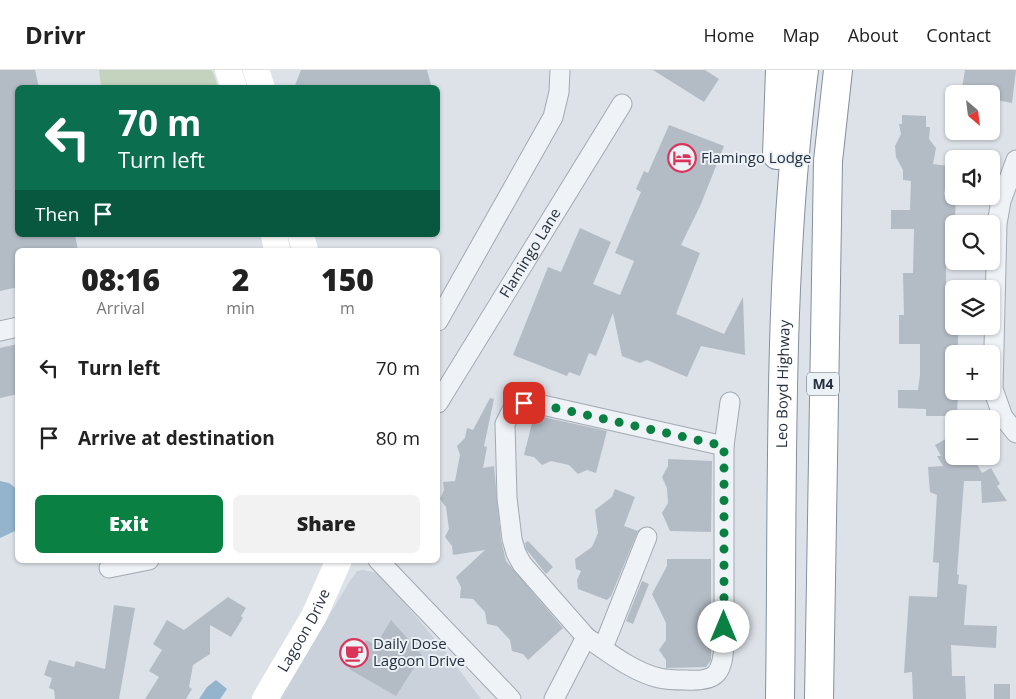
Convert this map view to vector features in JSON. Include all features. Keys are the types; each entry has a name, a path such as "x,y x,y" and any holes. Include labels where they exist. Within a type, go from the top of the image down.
{"highway":[{"path":"780,70 771,374 780,533"},
{"name":"Leo Boyd Highway","path":"780,699 780,533 788,235 794,148 804,70"},
{"name":"M4","path":"819,699 824,278 828,161 838,70"},
{"path":"824,278 852,70"}],"street":[{"path":"228,70 233,85"},
{"path":"256,70 261,85"},
{"path":"440,317 553,117 559,92 560,70"},
{"name":"Flamingo Lane","path":"440,400 622,104"},
{"path":"1016,160 1001,202 997,224 993,388 1003,418 1016,433"},
{"path":"0,331 15,328"},
{"path":"724,446 538,404 514,406 508,414 505,442 507,488 516,553 586,637 633,667 662,679 706,680 715,677 723,662 724,446 730,402"},
{"path":"603,648 646,537"},
{"path":"109,568 135,563"},
{"name":"Lagoon Drive","path":"265,699 314,616 338,563"},
{"path":"381,563 511,699"},
{"path":"554,699 586,637"}],"shaded area":[{"path":"363,570 376,573 387,582 445,651 481,699 279,699 348,584 357,571"}],"green space":[{"path":"99,70 212,70 217,85 101,85"}],"water":[{"path":"0,481 9,483 15,488 15,531 0,538"},
{"path":"216,680 227,689 220,699 199,699 207,687"}],"building":[{"path":"0,70 35,70 38,85 15,85 15,237 75,237 78,248 15,248 15,288 0,291"},
{"path":"301,70 427,70 431,85 295,85"},
{"path":"653,70 705,70 719,79 704,102"},
{"path":"965,70 1016,70 1012,103 1000,101 1000,85 962,85"},
{"path":"902,115 926,116 926,127 930,127 929,139 936,148 933,164 945,166 945,205 956,205 955,215 945,215 945,335 958,335 958,345 945,345 945,400 958,400 957,410 945,410 945,416 926,416 926,409 898,408 898,390 918,390 920,375 920,344 899,344 899,315 904,315 903,273 913,273 914,229 891,229 891,210 910,210 911,181 903,180 903,170 896,157 895,146 901,134 899,124 902,124"},
{"path":"669,125 724,146 701,204 681,245 700,253 676,314 724,334 743,297 745,355 701,346 687,377 647,360 640,363 622,356 613,313 596,356 589,353 580,376 569,372 567,376 513,355 548,267 561,272 580,228 611,242 593,284 620,295 634,261 615,253 641,192 636,189 644,171 648,173"},
{"path":"15,345 15,395 0,398 0,348"},
{"path":"490,398 494,399 484,446 487,447 483,468 494,466 501,540 506,561 563,628 528,660 523,654 512,651 510,640 497,626 487,624 485,612 473,599 460,598 461,587 456,577 485,550 453,555 452,546 445,537 449,529 446,507 440,499 444,490 443,482 455,481 460,455 457,446 465,438 467,428 473,430"},
{"path":"534,415 607,431 596,473 587,470 578,474 569,465 551,461 542,465 534,457 524,455"},
{"path":"945,439 945,465 977,465 982,473 991,468 1000,484 997,486 1007,501 982,503 981,481 964,481 957,574 959,575 958,584 967,585 964,625 997,626 996,648 951,645 952,676 965,676 966,699 913,699 912,672 904,673 909,596 937,597 939,563 933,562 937,495 930,492 928,467 943,466 937,456 941,456 935,445"},
{"path":"668,459 712,461 711,532 670,531 662,513 668,503 667,488 662,477 668,466"},
{"path":"615,489 635,497 624,526 638,531 611,596 607,600 578,589 577,580 581,571 576,569 575,559 592,547 598,533 595,510 612,497"},
{"path":"528,541 553,567 546,574 526,549 525,543"},
{"path":"667,559 711,559 711,660 706,667 666,668 666,660 659,650 666,640 666,623 652,594 667,566"},
{"path":"642,581 649,584 633,624 626,621"},
{"path":"228,597 246,608 241,616 243,618 231,637 210,625 210,654 193,665 189,687 192,689 186,699 145,699 159,677 149,671 162,650 153,644 167,620 184,630"},
{"path":"114,605 135,608 119,699 55,699 54,690 49,688 52,678 44,675 49,660 74,667 76,661 105,669"},
{"path":"391,620 422,655 396,696 349,669 366,640 376,645"},
{"path":"994,684 1010,684 1010,699 994,699"}],"place":[{"name":"Flamingo Lodge","path":"682,158"},
{"name":"Daily Dose Lagoon Drive","path":"354,653"}],"route":[{"path":"524,403 538,404 724,446 724,627"}]}
